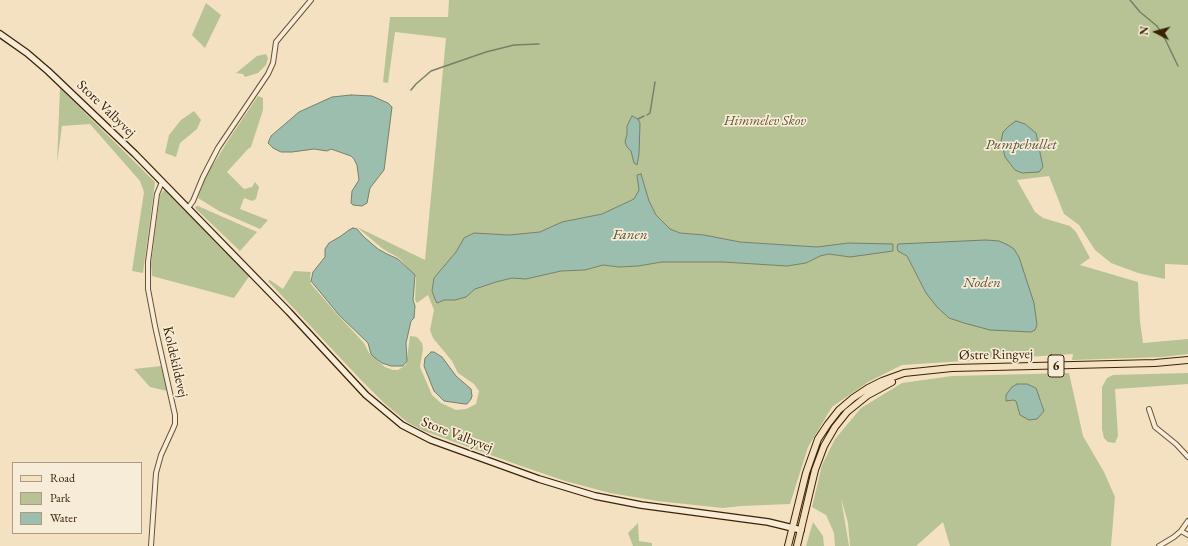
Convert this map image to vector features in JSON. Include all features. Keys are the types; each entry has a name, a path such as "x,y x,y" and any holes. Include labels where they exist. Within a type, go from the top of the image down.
{"main road":[{"name":"Østre Ringvej","path":"788,546 806,473 818,439 840,410 853,398 868,388 904,373 924,370 1155,363 1188,360"},
{"name":"Østre Ringvej","path":"797,546 816,470 824,446 835,427 847,412 868,395 885,385 924,370"}],"street":[{"path":"306,6 307,0"},
{"path":"188,208 193,201 218,148 268,74 273,63 276,42 311,0"},
{"name":"Store Valbyvej","path":"0,34 27,53 135,154 299,323 366,395 386,413 414,432 431,440 539,479 595,496 641,505 768,522 801,530"},
{"name":"Koldekildevej","path":"151,546 156,473 161,455 175,424 175,415 148,289 148,262 157,194 162,182"},
{"path":"1149,409 1155,427 1176,444 1188,457"},
{"path":"1159,546 1182,531 1188,521"},
{"path":"1182,531 1188,535"}],"green space":[{"name":"Himmelev Skov","path":"449,0 1188,0 1188,265 1165,264 1165,279 1138,273 1111,263 1095,250 1079,225 1064,214 1049,176 1017,180 1035,212 1043,218 1070,226 1076,232 1090,258 1080,265 1138,282 1143,343 1188,339 1188,354 1163,357 1072,360 1073,354 902,365 868,382 832,407 808,447 790,504 723,508 657,501 610,493 565,481 424,431 407,422 384,403 268,281 270,280 283,289 294,271 311,272 311,284 364,343 369,353 385,367 398,370 406,365 410,336 417,337 422,343 423,349 420,367 432,395 441,403 456,410 466,409 476,404 479,391 474,384 458,373 452,361 433,338 430,330 434,310 428,295 417,303 415,300 416,277 399,258 383,249 357,227 425,260 446,38 395,32 388,83 383,82 390,17 448,17","holes":["641,174 649,201 656,215 670,229 680,233 704,235 740,242 817,247 848,243 850,257 829,254 820,256 806,263 787,266 723,262 662,262 638,266 619,267 603,265 585,270 561,271 526,279 512,278 475,289 466,297 455,300 435,299 432,291 434,278 456,252 464,238 474,233 509,235 540,232 562,222 602,214 634,199 639,190 637,175","898,244 913,244 926,293 907,256"]},
{"path":"206,3 221,15 205,48 192,35"},
{"path":"266,54 268,58 266,65 258,73 245,77 243,74 236,73 257,56"},
{"path":"60,88 155,182 143,273 132,271 144,192 140,181 90,124 62,126 57,163"},
{"path":"258,96 263,98 263,110 251,147 227,172 244,189 252,187 255,182 259,187 256,199 252,201 244,198 240,209 268,220 260,229 219,211 198,198 206,176"},
{"path":"194,111 201,120 197,129 180,143 176,157 165,153 169,135 181,120"},
{"path":"165,190 250,275 234,298 152,276 151,264 160,195"},
{"path":"196,206 257,232 240,251 195,208"},
{"path":"161,366 167,391 150,387 134,369"},
{"path":"1069,373 1083,436 1104,472 1115,497 1111,546 950,546 943,522 916,546 850,546 848,523 841,498 849,546 835,546 834,533 826,515 812,507 822,465 835,439 861,408 902,383 952,376","holes":["1017,384 1027,384 1036,388 1038,398 1042,402 1020,415 1016,401 1010,400"]},
{"path":"1188,373 1188,384 1115,389 1118,436 1115,443 1108,442 1104,438 1102,429 1102,387 1107,378 1113,375"},
{"path":"813,522 823,536 824,546 806,546"},
{"path":"638,523 639,541 652,543 652,546 633,546 628,533"}],"water":[{"path":"351,95 372,96 388,103 392,107 384,170 370,188 367,203 362,206 353,205 351,203 352,191 359,180 357,165 351,156 331,149 327,151 314,149 281,152 273,148 268,143 271,136 299,112 332,97"},
{"path":"632,116 638,119 640,123 639,154 637,165 634,163 631,151 625,142 627,126"},
{"name":"Pumpehullet","path":"1016,121 1025,124 1036,133 1043,167 1039,172 1022,173 1015,170 1005,157 1001,141 1003,132"},
{"name":"Fanen","path":"641,174 649,201 656,215 670,229 680,233 704,235 740,242 817,247 848,243 893,244 893,251 850,257 829,254 820,256 806,263 787,266 723,262 662,262 638,266 619,267 603,265 585,270 561,271 526,279 512,278 475,289 466,297 455,300 444,300 437,303 432,291 434,278 456,252 464,238 474,233 509,235 540,232 562,222 602,214 634,199 639,190 637,175"},
{"path":"353,228 357,229 378,249 398,259 415,275 413,300 415,306 414,318 411,321 406,343 407,361 403,366 391,366 382,363 375,358 371,354 368,343 339,315 311,281 313,272 325,257 325,249 329,243"},
{"name":"Noden","path":"986,240 999,241 1008,245 1014,249 1019,257 1034,303 1037,325 1035,330 1031,332 990,330 949,318 937,307 926,293 907,256 898,251 897,247 898,244"},
{"path":"431,352 434,352 442,357 456,376 471,389 472,396 467,404 444,401 434,391 424,366 425,358"},
{"path":"1017,384 1027,384 1036,388 1044,411 1037,419 1029,420 1020,415 1016,401 1006,401 1006,395 1012,387"}],"waterway":[{"path":"1130,0 1140,12 1157,26 1178,66"},
{"path":"411,90 431,71 486,52 514,45 539,44"},
{"path":"647,115 650,113 655,82"},
{"path":"638,119 644,116"}]}
